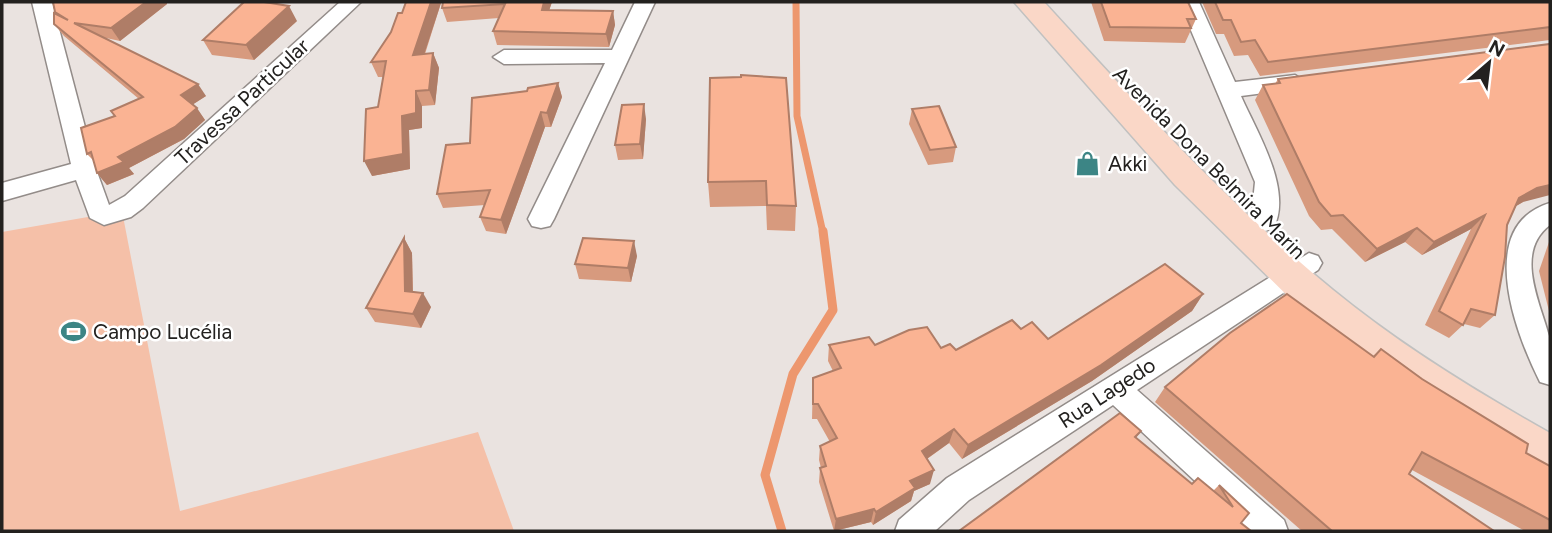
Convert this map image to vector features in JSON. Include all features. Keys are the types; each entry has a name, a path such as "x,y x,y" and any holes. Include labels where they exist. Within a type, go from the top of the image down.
{"main road":[{"name":"Avenida Dona Belmira Marin","path":"1028,2 1172,163 1251,210"},
{"name":"Avenida Dona Belmira Marin","path":"1051,2 1251,210 1300,269 1371,341 1464,408 1550,457"},
{"name":"Avenida Dona Belmira Marin","path":"1300,269 1476,386 1550,431"}],"street":[{"path":"2,192 83,169 42,2"},
{"name":"Travessa Particular","path":"83,169 99,212 104,216 112,215 134,202 351,2"},
{"path":"541,219 645,2"},
{"path":"1189,2 1267,182 1268,192 1251,210"},
{"path":"504,57 619,56"},
{"path":"1228,90 1320,79"},
{"path":"1550,212 1528,231 1518,271 1523,303 1550,373"},
{"name":"Rua Lagedo","path":"911,531 958,489 1300,269"},
{"path":"1114,388 1200,463 1272,531"}],"shaded area":[{"name":"Campo Lucélia","path":"122,211 180,511 478,432 514,531 2,531 2,232"}],"building":[{"path":"53,2 146,2 111,28 74,23 198,84 181,95 197,108 175,127 118,157 124,162 97,173 91,152 87,154 81,128 115,116 111,111 143,97 54,24 54,13 68,20 55,12"},
{"path":"244,2 289,6 246,45 203,40"},
{"path":"406,2 431,2 413,55 433,53 429,90 416,91 416,113 402,116 403,154 364,161 366,109 378,107 386,61 371,62 391,32 398,13 402,13"},
{"path":"443,2 544,2 542,10 613,11 606,34 493,31 505,4 442,8"},
{"path":"1101,2 1188,2 1196,19 1187,19 1191,28 1110,27"},
{"path":"1215,2 1550,2 1550,27 1268,62 1255,40 1241,42 1231,20 1223,20"},
{"path":"1550,44 1550,185 1537,188 1519,198 1507,225 1505,257 1495,315 1471,309 1463,325 1439,311 1485,215 1434,242 1417,228 1377,249 1343,215 1331,216 1319,202 1263,85 1280,83 1278,79"},
{"path":"741,75 786,78 796,206 767,205 766,181 708,182 710,78"},
{"path":"558,83 547,113 541,112 501,220 480,217 490,190 437,194 446,145 470,143 472,98 527,91 528,88"},
{"path":"644,104 640,144 615,145 622,105"},
{"path":"939,106 956,147 930,150 912,109"},
{"path":"404,238 405,291 423,293 413,314 366,308"},
{"path":"583,238 634,241 628,268 575,264"},
{"path":"1165,264 1203,294 1101,365 968,445 954,429 922,451 934,470 910,481 915,488 876,512 874,509 836,519 820,468 826,466 820,446 837,438 818,404 813,404 813,378 841,368 829,345 869,337 875,345 909,330 927,327 941,348 950,344 956,350 1012,320 1021,329 1032,322 1048,339"},
{"path":"1287,294 1374,357 1381,349 1422,379 1528,444 1526,453 1550,466 1550,520 1422,452 1409,474 1494,531 1332,531 1165,387 1230,333"},
{"path":"1120,413 1141,431 1135,437 1192,484 1198,478 1233,507 1219,485 1249,513 1241,523 1251,531 959,531"}],"waterway":[{"path":"796,2 797,116 823,233"},
{"path":"782,531 765,475 793,374 833,310 823,231"}],"place":[{"name":"Akki","path":"1088,164"},
{"name":"Campo Lucélia","path":"73,332"}]}
